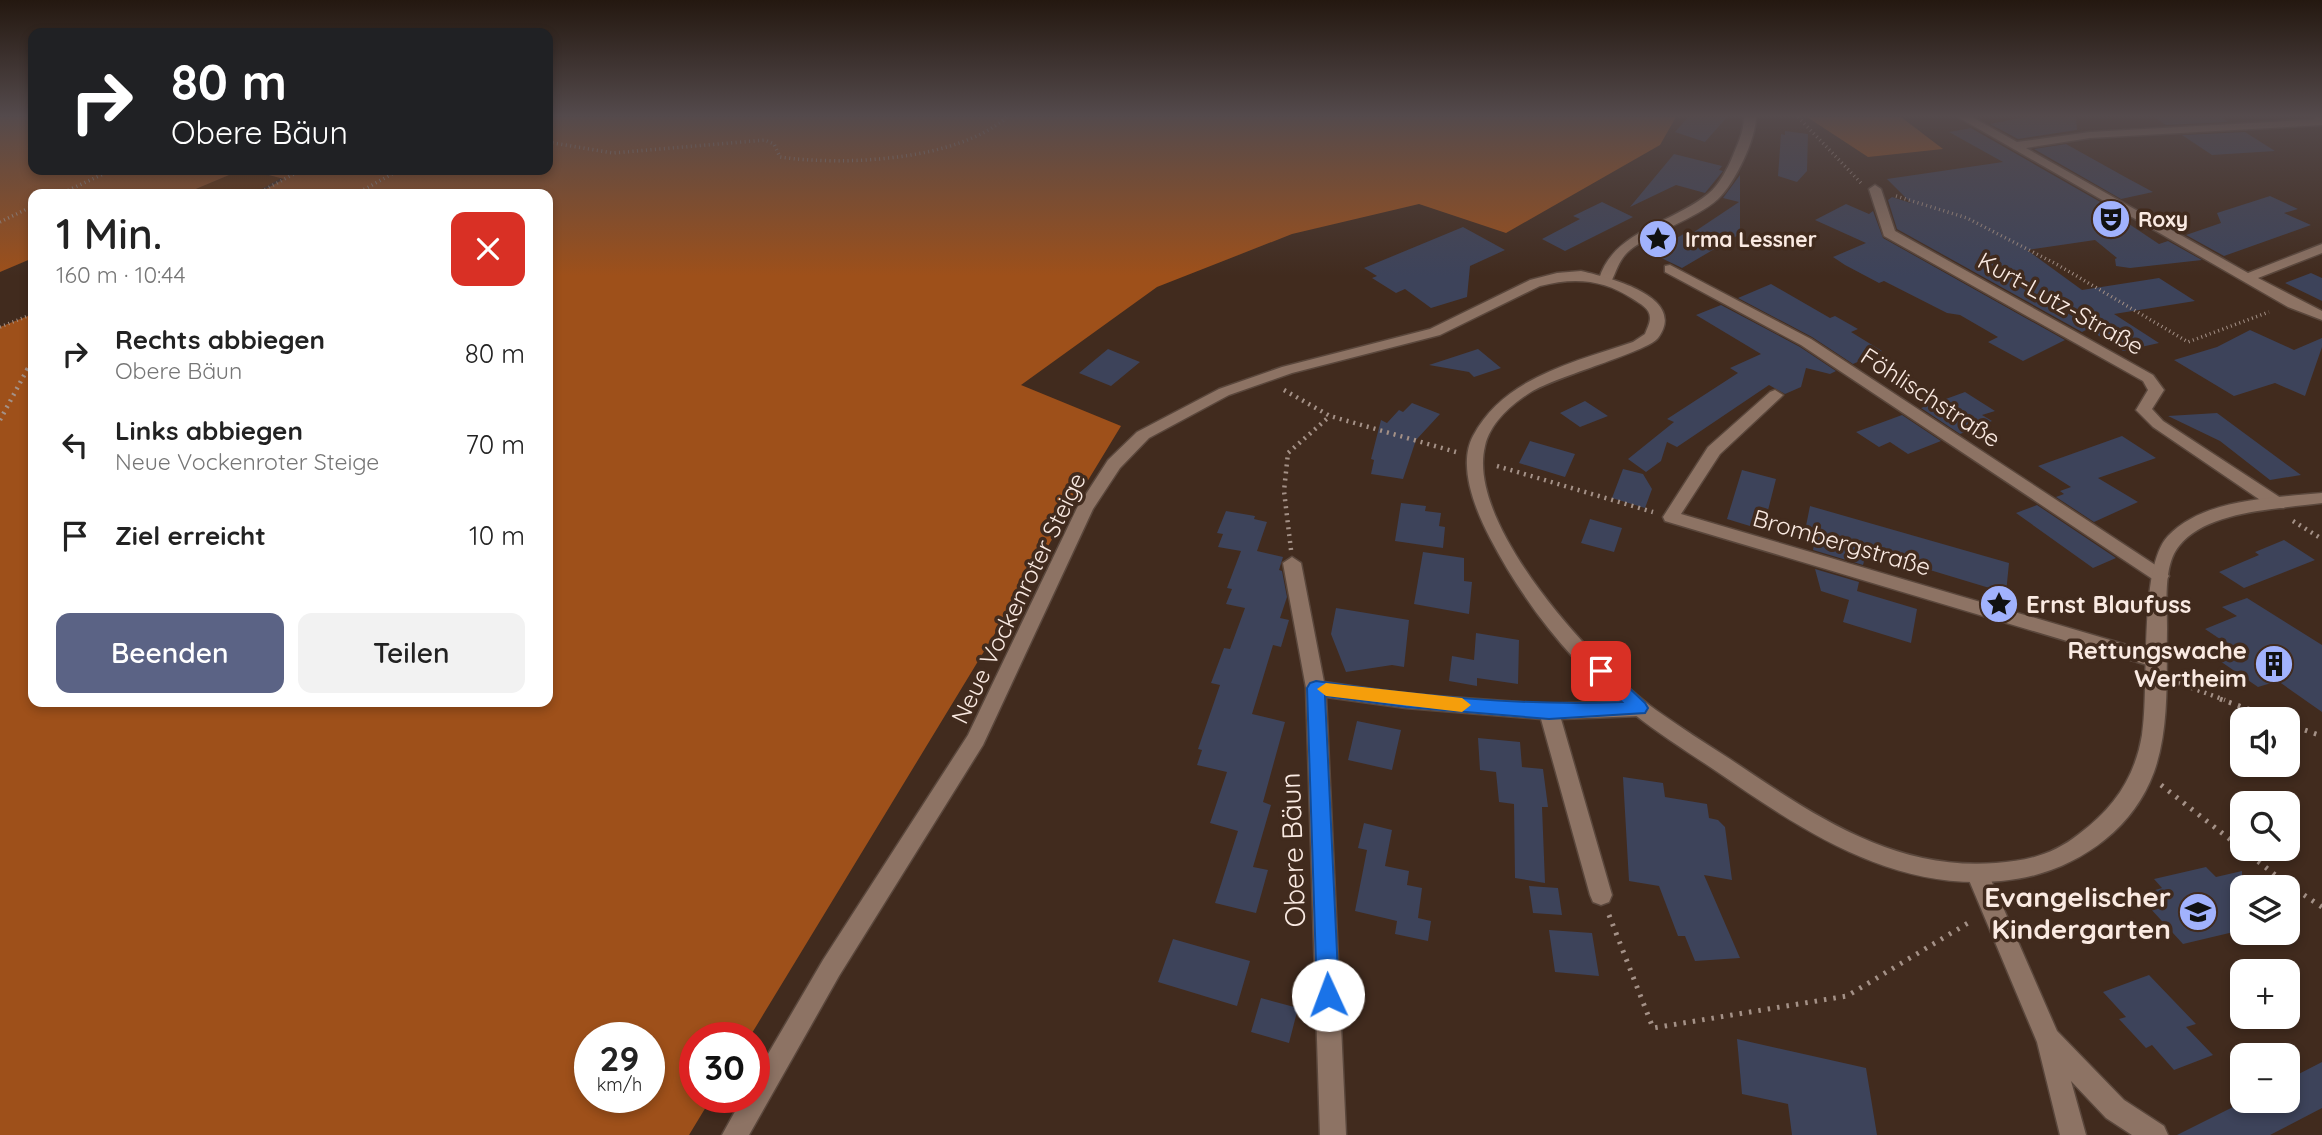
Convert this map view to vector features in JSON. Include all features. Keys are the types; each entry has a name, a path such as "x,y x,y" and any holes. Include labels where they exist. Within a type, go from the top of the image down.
{"street":[{"path":"1606,279 1610,265 1625,248 1714,196 1731,170"},
{"path":"2057,170 2293,304 2322,316"},
{"name":"Kurt-Lutz-Straße","path":"1875,189 1889,233 2148,378 2156,390 2144,410 2158,424 2278,504"},
{"path":"2249,277 2322,248"},
{"name":"Föhlischstraße","path":"1671,269 1806,342 2160,576"},
{"name":"Neue Vockenroter Steige","path":"735,1135 831,968 976,739 1085,508 1114,464 1143,435 1224,392 1287,370 1435,332 1535,284 1569,275 1606,279 1631,289 1653,306 1657,318 1652,335 1638,345 1562,371 1519,393 1492,418 1479,439 1475,457 1477,478 1489,520 1512,564 1547,613 1581,652 1639,708 1785,809 1848,842 1916,867 1978,873 2036,867 2071,853 2096,835 2129,800 2144,771 2154,719 2154,667 2160,576 2171,543 2196,523 2232,512 2322,498"},
{"name":"Brombergstraße","path":"1775,395 1714,451 1671,517 2154,667"},
{"name":"Obere Bäun","path":"1292,562 1316,688 1333,1135"},
{"path":"1316,688 1406,701 1549,712 1639,708"},
{"path":"1549,712 1601,895"},
{"path":"1978,873 2048,1039 2073,1135"},
{"path":"2048,1039 2115,1109 2155,1135"}],"path":[{"path":"1848,170 1856,180 1875,189 1967,218 2058,265 2188,342 2293,304"},
{"path":"71,189 101,175"},
{"path":"266,189 292,175"},
{"path":"365,189 390,175"},
{"path":"0,222 28,208"},
{"path":"0,327 28,316"},
{"path":"0,420 28,368"},
{"path":"1292,562 1284,491 1288,453 1330,416"},
{"path":"2154,667 2248,707"},
{"path":"2300,728 2322,736"},
{"path":"2144,771 2283,881 2322,906"},
{"path":"1601,895 1653,1028 1847,996 1994,907"}],"shaded area":[{"path":"0,170 28,170 28,175 229,175 196,189 28,189 28,260 0,272"},
{"path":"553,170 1616,170 1506,233 1419,204 1292,234 1157,287 1021,385 1121,426 759,1022 679,1022 679,1113 702,1113 689,1135 0,1135 0,327 28,316 28,707 553,707 553,189 266,189 284,179 268,175 553,175"},
{"path":"229,175 266,175 281,178 262,189 196,189"}],"building":[{"path":"1661,170 1723,171 1705,193 1676,185 1630,207"},
{"path":"1778,170 1807,170 1797,182 1778,176"},
{"path":"1949,170 2044,170 2102,203 2099,204 2159,244 2168,241 2202,260 2130,268 2116,266 2117,258 2095,240 2027,250 2082,290 2159,278 2195,301 2114,314 2159,343 2123,351 2088,329 2082,332 1897,229 1888,200 1892,197 1911,203 1887,179"},
{"path":"2070,170 2113,170 2153,192 2121,199"},
{"path":"1740,175 1740,234 1682,268 1651,253 1687,232 1691,234 1739,202 1723,198"},
{"path":"2270,196 2298,209 2284,213 2311,225 2224,256 2186,235 2221,223 2217,213"},
{"path":"1602,202 1633,217 1565,251 1542,239 1580,219 1573,216"},
{"path":"1846,204 1869,214 1873,211 1883,238 2065,340 2023,361 1988,342 1998,337 1960,315 1947,313 1884,281 1879,283 1845,265 1833,257 1866,243 1815,220"},
{"path":"1463,227 1505,250 1470,266 1467,297 1431,308 1405,289 1396,293 1372,278 1377,276 1364,268"},
{"path":"2311,273 2322,278 2322,301 2285,283"},
{"path":"1771,284 1830,318 1835,316 1858,329 1851,332 1882,351 1853,364 1812,337 1738,298"},
{"path":"1721,305 1800,347 1836,371 1830,374 1806,368 1801,387 1785,394 1769,385 1677,447 1667,442 1661,461 1646,472 1628,459 1674,422 1667,419 1738,373 1730,368 1761,354 1696,315"},
{"path":"2250,330 2294,350 2322,338 2322,347 2305,396 2275,383 2234,396 2174,360 2217,347"},
{"path":"1108,349 1140,362 1111,386 1079,373"},
{"path":"1478,349 1501,368 1474,377 1469,372 1429,365"},
{"path":"1965,392 1995,411 1982,415 1992,421 1960,434 1921,408"},
{"path":"1585,401 1608,416 1580,427 1560,413"},
{"path":"1412,403 1440,414 1416,440 1403,479 1371,474 1374,460 1371,459 1381,420 1387,423 1399,410 1403,412"},
{"path":"2217,413 2301,475 2270,480 2220,441 2168,416"},
{"path":"1902,415 1941,441 1908,454 1890,442 1879,447 1856,432"},
{"path":"2122,436 2156,458 2098,478 2138,502 2094,522 2056,497 2064,494 2060,491 2071,487 2038,466"},
{"path":"1530,441 1575,454 1565,477 1519,463"},
{"path":"1623,469 1643,474 1652,489 1645,508 1612,498"},
{"path":"1742,470 1776,479 1763,530 1727,519"},
{"path":"1401,503 1426,506 1425,511 1441,513 1439,526 1445,527 1443,548 1395,541"},
{"path":"2037,505 2116,558 2093,568 2016,513"},
{"path":"1810,506 2009,563 2006,593 1867,551 1863,565 1813,550 1817,529 1806,526"},
{"path":"1226,511 1255,516 1254,519 1267,522 1257,551 1283,557 1279,570 1282,571 1287,597 1280,618 1289,620 1281,647 1273,645 1252,714 1285,722 1263,802 1271,805 1253,867 1268,870 1256,913 1215,903 1238,831 1210,823 1227,772 1197,765 1202,750 1198,749 1220,685 1211,683 1224,648 1230,649 1245,608 1226,604 1232,589 1227,588 1241,551 1218,547 1223,534 1217,533"},
{"path":"1590,519 1622,528 1614,552 1581,543"},
{"path":"2284,540 2315,560 2244,588 2219,572 2259,555 2255,552"},
{"path":"1423,552 1464,558 1464,581 1472,582 1469,614 1414,604"},
{"path":"1815,569 1859,582 1857,591 1917,609 1911,643 1843,622 1849,600 1821,591"},
{"name":"Rettungswache Wertheim","path":"2247,598 2322,645 2322,712 2278,681 2258,687 2201,648 2226,643 2205,629 2237,616 2222,607"},
{"path":"1336,608 1409,620 1404,667 1392,665 1346,672 1331,634"},
{"path":"1476,633 1519,640 1518,684 1477,678 1477,686 1449,681 1452,656 1474,660"},
{"path":"1357,721 1401,730 1392,770 1348,760"},
{"path":"1478,738 1520,742 1522,767 1543,769 1548,807 1542,807 1545,883 1515,878 1514,804 1499,802 1496,772 1480,770"},
{"path":"1623,777 1663,783 1665,797 1707,804 1709,818 1718,820 1725,827 1732,880 1704,875 1740,958 1695,961 1685,936 1678,936 1659,886 1629,881"},
{"path":"1364,823 1392,830 1385,866 1409,871 1407,885 1422,888 1418,918 1431,921 1428,941 1395,934 1397,921 1355,911 1367,850 1358,848"},
{"name":"Evangelischer Kindergarten","path":"2206,867 2216,877 2242,871 2242,875 2230,875 2230,933 2183,944 2138,895 2162,888 2154,879"},
{"path":"1529,886 1558,888 1562,915 1533,913"},
{"path":"1549,930 1592,933 1599,976 1555,972"},
{"path":"1173,939 1250,961 1237,1006 1158,982"},
{"path":"2149,975 2196,1024 2186,1027 2213,1055 2174,1070 2152,1045 2146,1048 2119,1019 2126,1017 2103,992"},
{"path":"1261,998 1298,1008 1289,1043 1251,1032"},
{"path":"1737,1039 1866,1068 1877,1135 1792,1135 1788,1104 1742,1094"},
{"path":"2322,1062 2322,1108 2270,1135 2177,1135 2230,1108 2230,1113 2300,1113 2300,1073"}],"slow traffic":[{"path":"1326,689 1406,701 1462,705"}],"place":[{"name":"Roxy","path":"2111,219"},
{"name":"Irma Lessner","path":"1658,239"},
{"name":"Ernst Blaufuss","path":"1999,604"},
{"name":"Rettungswache Wertheim","path":"2274,664"},
{"name":"Evangelischer Kindergarten","path":"2198,912"}],"route":[{"path":"1328,995 1316,688 1406,701 1549,712 1639,708 1601,671"}]}
